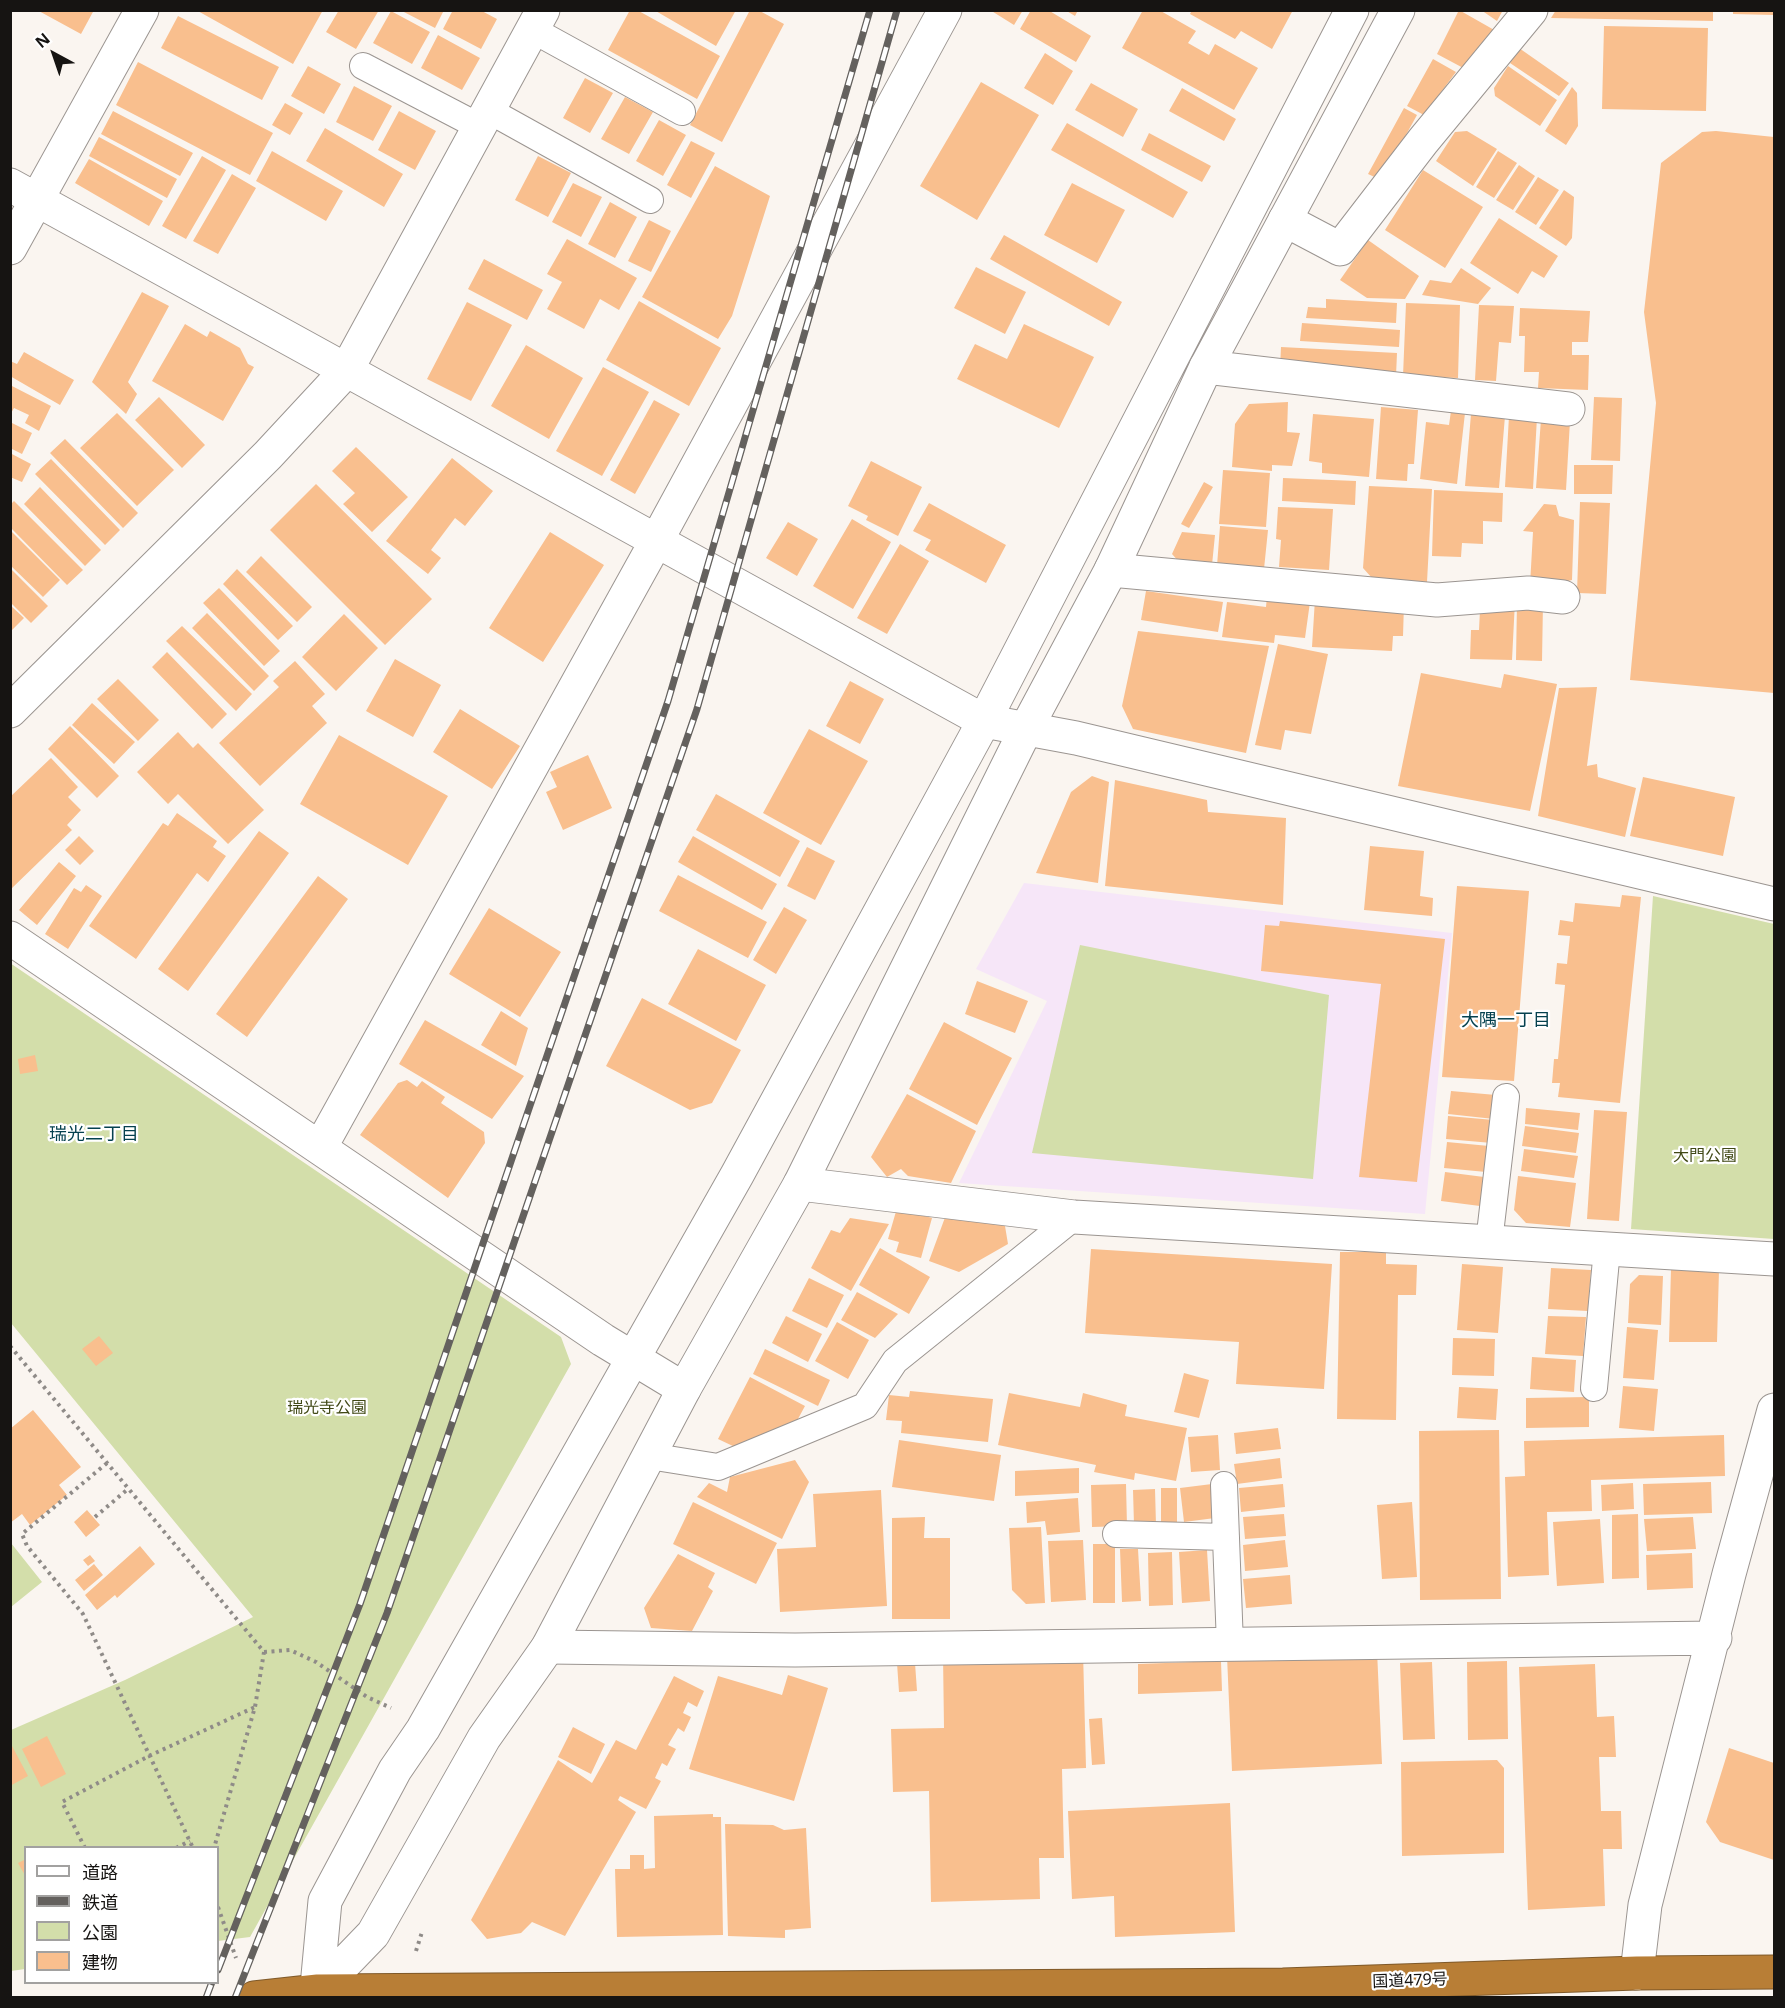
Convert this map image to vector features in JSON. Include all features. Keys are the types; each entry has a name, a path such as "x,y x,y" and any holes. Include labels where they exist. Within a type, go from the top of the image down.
{"highway":[{"name":"国道479号","path":"254,1998 317,1994 1283,1985 1637,1973 1774,1972"}],"street":[{"path":"10,248 23,192 142,10"},
{"path":"320,1148 658,538 945,10"},
{"path":"317,1994 325,1901 395,1770 423,1729 737,1175 984,721 1352,10"},
{"path":"317,1994 373,1934 483,1738 548,1647 684,1389 800,1184 1027,727 1111,570 1206,367 1398,10"},
{"path":"1285,220 1340,249 1423,141 1531,10"},
{"path":"10,711 268,456 346,371 539,16"},
{"path":"23,192 346,371 658,538 984,721 1027,727 1774,904"},
{"path":"1206,367 1568,409"},
{"path":"1111,570 1437,600 1528,593 1563,597"},
{"path":"10,939 632,1360 684,1389"},
{"path":"800,1184 1074,1217 1774,1259"},
{"path":"1637,1973 1645,1905 1715,1638 1729,1574 1774,1410"},
{"path":"548,1647 795,1650 1715,1638"}],"lane":[{"path":"539,16 682,112"},
{"path":"363,66 484,119 650,200"},
{"path":"1489,1242 1506,1097"},
{"path":"649,1455 718,1467 865,1406 895,1361 1074,1217"},
{"path":"1594,1388 1607,1249"},
{"path":"1224,1485 1230,1645"},
{"path":"1116,1534 1226,1537"}],"path":[{"path":"10,1346 264,1652 255,1707 215,1846"},
{"path":"107,1462 22,1534 27,1546 83,1614 192,1846"},
{"path":"95,1517 128,1489"},
{"path":"264,1652 290,1650 316,1662 366,1696 393,1709"},
{"path":"84,1846 62,1802 149,1756 255,1707"},
{"path":"181,1846 190,1841"},
{"path":"219,1910 236,1958"}],"shaded area":[{"path":"1024,883 1452,933 1425,1214 959,1183 1047,1001 976,969"}],"green space":[{"name":"大門公園","path":"1653,896 1774,924 1774,1239 1631,1229"},
{"path":"1080,945 1329,995 1313,1179 1032,1153"},
{"name":"瑞光寺公園","path":"10,963 561,1337 571,1364 250,1937 219,1941 219,1846 24,1846 24,1969 11,1971 11,1730 125,1680 253,1617 11,1323"},
{"path":"10,1543 42,1582 11,1607"}],"building":[{"path":"37,10 94,10 81,34"},
{"path":"196,10 323,10 293,64"},
{"path":"339,10 379,10 356,49 326,32"},
{"path":"400,10 444,10 435,28"},
{"path":"453,10 480,10 497,19 481,49 443,29"},
{"path":"630,10 637,10 720,56 697,99 608,50"},
{"path":"654,10 736,10 716,46"},
{"path":"750,10 758,10 784,24 722,142 690,125"},
{"path":"990,10 1023,10 1014,25"},
{"path":"1031,10 1048,10 1091,36 1076,62 1020,29"},
{"path":"1065,10 1078,10 1075,16"},
{"path":"1143,10 1159,10 1196,31 1188,43 1209,55 1215,44 1258,68 1234,110 1122,48"},
{"path":"1192,10 1293,10 1272,49 1241,31 1235,39 1190,14"},
{"path":"1459,10 1496,31 1467,70 1437,54"},
{"path":"1481,10 1503,10 1497,21"},
{"path":"1556,10 1713,10 1713,21 1551,18"},
{"path":"1733,10 1774,10 1774,15 1733,14"},
{"path":"391,11 430,32 412,64 373,43"},
{"path":"178,16 279,67 262,100 161,48"},
{"path":"1604,26 1708,28 1706,111 1602,109"},
{"path":"438,35 480,58 462,90 421,68"},
{"path":"1519,48 1569,83 1559,96 1510,63"},
{"path":"1045,53 1073,71 1053,105 1024,88"},
{"path":"1433,59 1456,72 1424,115 1407,106"},
{"path":"138,62 273,133 250,175 116,105"},
{"path":"308,66 341,84 324,114 291,96"},
{"path":"1508,66 1557,100 1540,126 1495,96 1494,88"},
{"path":"585,78 613,93 590,133 563,118"},
{"path":"981,82 1039,115 977,220 920,186"},
{"path":"1091,83 1138,109 1123,137 1075,110"},
{"path":"354,86 392,106 373,141 336,122"},
{"path":"1572,87 1577,93 1578,126 1566,145 1545,131"},
{"path":"1182,88 1236,119 1224,141 1169,111"},
{"path":"625,97 653,112 629,154 601,139"},
{"path":"285,103 303,113 290,135 272,125"},
{"path":"1404,108 1417,115 1381,180 1368,174"},
{"path":"113,111 193,153 180,176 101,134"},
{"path":"399,111 436,131 415,170 378,150"},
{"path":"659,120 686,135 663,176 636,161"},
{"path":"1067,123 1188,192 1173,218 1051,150"},
{"path":"325,128 403,174 384,207 306,161"},
{"path":"1467,131 1497,149 1473,186 1436,161 1455,132"},
{"path":"1716,131 1774,137 1774,693 1630,680 1656,403 1644,312 1661,163 1702,132"},
{"path":"1149,133 1211,166 1202,182 1141,150"},
{"path":"99,137 177,179 167,198 89,156"},
{"path":"691,141 715,153 691,198 667,185"},
{"path":"272,151 343,191 326,221 256,181"},
{"path":"1498,151 1517,163 1494,198 1476,187"},
{"path":"202,156 226,170 186,239 162,226"},
{"path":"538,156 571,173 548,217 515,200"},
{"path":"89,159 163,201 149,226 75,183"},
{"path":"1519,165 1535,176 1513,210 1496,200"},
{"path":"715,166 770,196 732,316 718,339 642,297"},
{"path":"1423,170 1483,207 1445,268 1385,230"},
{"path":"232,174 256,188 218,254 193,241"},
{"path":"1538,177 1559,190 1536,225 1515,212"},
{"path":"573,183 602,197 581,237 552,222"},
{"path":"1072,183 1125,210 1097,263 1044,235"},
{"path":"1564,190 1574,197 1572,238 1566,246 1539,228"},
{"path":"610,202 637,217 615,258 588,244"},
{"path":"1499,218 1558,256 1544,278 1532,271 1518,294 1470,263"},
{"path":"649,220 671,231 651,272 628,261"},
{"path":"1004,235 1122,302 1109,326 990,259"},
{"path":"567,239 637,278 619,310 600,299 584,329 547,309 562,282 547,274"},
{"path":"1368,240 1419,276 1405,299 1367,298 1340,280"},
{"path":"484,259 543,290 527,320 468,289"},
{"path":"976,267 1026,292 1005,334 954,308"},
{"path":"1461,268 1491,288 1478,304 1422,295 1430,280 1451,283"},
{"path":"142,292 169,306 128,382 137,394 126,414 92,382"},
{"path":"1326,299 1397,303 1396,323 1306,318 1308,307 1326,308"},
{"path":"639,301 721,348 689,406 606,360"},
{"path":"467,302 512,325 471,401 427,379"},
{"path":"1406,303 1460,305 1458,378 1403,376"},
{"path":"1479,305 1514,306 1511,343 1499,342 1496,381 1475,380"},
{"path":"1520,308 1590,311 1588,342 1572,342 1572,355 1589,355 1588,390 1538,388 1539,372 1524,372 1525,336 1519,336"},
{"path":"1302,323 1400,330 1399,347 1300,341"},
{"path":"185,324 207,337 210,331 240,348 248,364 254,367 223,421 152,381"},
{"path":"1024,324 1094,357 1059,428 957,379 975,344 1007,359"},
{"path":"526,345 583,378 549,439 491,406"},
{"path":"1281,347 1397,353 1396,376 1280,369"},
{"path":"24,352 74,380 60,405 10,376 10,361 17,364"},
{"path":"603,367 649,392 602,476 556,451"},
{"path":"10,385 51,406 39,431 25,423 29,415 14,408 10,415"},
{"path":"159,397 205,445 182,468 135,420"},
{"path":"1594,397 1622,398 1620,461 1591,460"},
{"path":"654,400 680,414 635,494 610,480"},
{"path":"1288,402 1287,432 1300,433 1292,466 1272,465 1272,471 1232,467 1235,424 1249,404"},
{"path":"1381,407 1418,410 1414,464 1408,464 1407,481 1376,479"},
{"path":"1451,411 1465,413 1457,484 1420,479 1426,422 1449,425"},
{"path":"117,413 174,470 137,506 80,448"},
{"path":"1313,414 1374,419 1369,477 1322,473 1322,463 1309,461"},
{"path":"1471,414 1505,416 1499,488 1465,486"},
{"path":"1509,416 1537,417 1533,489 1505,487"},
{"path":"1541,419 1570,421 1566,490 1536,488"},
{"path":"10,422 32,433 22,454 10,448"},
{"path":"65,439 138,513 123,528 50,453"},
{"path":"356,447 408,497 372,532 343,504 355,493 332,471"},
{"path":"10,453 31,464 22,482 10,477"},
{"path":"452,458 493,491 465,526 455,518 431,550 441,558 428,574 386,541"},
{"path":"51,459 120,530 105,545 35,474"},
{"path":"871,461 922,487 898,536 866,520 868,516 848,506"},
{"path":"1574,465 1613,465 1612,494 1574,494"},
{"path":"1223,470 1270,473 1266,527 1219,524"},
{"path":"1283,478 1356,481 1355,505 1282,501"},
{"path":"1204,482 1213,487 1189,528 1181,524"},
{"path":"316,484 432,599 385,645 270,530"},
{"path":"1369,486 1432,489 1427,582 1372,578 1363,568"},
{"path":"40,487 101,550 85,566 24,504"},
{"path":"1434,490 1503,493 1502,522 1483,521 1483,544 1462,543 1461,557 1432,556"},
{"path":"14,501 83,570 67,585 10,527 10,505"},
{"path":"1580,502 1610,503 1606,594 1577,593"},
{"path":"929,503 1006,545 986,583 925,550 931,540 913,531"},
{"path":"1544,504 1556,505 1559,516 1574,520 1572,580 1568,581 1566,589 1530,585 1533,532 1523,531"},
{"path":"1278,507 1333,509 1329,570 1279,567 1281,540 1276,539"},
{"path":"852,519 891,542 853,609 813,586"},
{"path":"788,522 818,539 797,576 766,558"},
{"path":"1220,526 1268,530 1264,569 1217,566"},
{"path":"10,530 60,580 43,597 10,565"},
{"path":"550,532 604,565 543,662 489,628"},
{"path":"1182,532 1215,535 1212,565 1180,563 1172,554"},
{"path":"900,544 929,561 887,634 857,618"},
{"path":"261,556 312,607 297,622 246,572"},
{"path":"10,568 48,606 31,623 10,602"},
{"path":"237,569 293,626 278,640 223,584"},
{"path":"219,588 280,651 264,666 203,603"},
{"path":"1146,591 1223,602 1218,632 1141,620"},
{"path":"1267,596 1310,602 1305,638 1275,635 1274,643 1222,637 1227,602 1266,607"},
{"path":"1315,599 1404,604 1403,636 1393,636 1392,651 1312,647"},
{"path":"1515,601 1512,660 1470,659 1471,630 1479,630 1480,610"},
{"path":"1517,602 1543,602 1542,661 1516,660"},
{"path":"10,605 24,618 10,632"},
{"path":"207,613 269,676 254,691 192,628"},
{"path":"344,614 378,648 336,691 302,657"},
{"path":"182,626 252,694 236,711 166,641"},
{"path":"1138,631 1269,646 1246,753 1133,729 1122,706"},
{"path":"1278,644 1328,654 1311,734 1285,730 1281,750 1255,745"},
{"path":"167,652 227,714 212,729 152,667"},
{"path":"395,659 441,685 413,737 366,711"},
{"path":"295,661 325,694 312,706 327,723 260,786 219,743 279,687 273,681"},
{"path":"1421,673 1501,688 1504,674 1557,684 1530,811 1398,786"},
{"path":"118,679 159,720 138,741 97,699"},
{"path":"850,681 884,699 860,744 826,726"},
{"path":"1597,687 1587,766 1597,764 1598,777 1636,788 1625,837 1538,816 1559,688"},
{"path":"92,703 135,742 114,764 72,725"},
{"path":"460,709 520,746 492,789 433,752"},
{"path":"70,726 119,776 97,798 48,749"},
{"path":"809,729 868,761 821,845 763,813"},
{"path":"178,732 193,748 198,743 264,810 228,844 178,794 168,804 137,772"},
{"path":"339,735 448,796 408,865 300,804"},
{"path":"588,755 612,808 563,830 546,792 557,787 550,772"},
{"path":"51,758 78,787 68,797 81,810 67,825 72,830 10,890 10,797"},
{"path":"1092,776 1109,782 1098,883 1036,873 1071,792"},
{"path":"1643,777 1735,797 1723,856 1630,836"},
{"path":"1115,780 1207,800 1208,812 1286,818 1283,905 1105,886"},
{"path":"716,794 800,841 780,877 696,830"},
{"path":"177,813 217,841 213,847 226,856 208,882 197,873 136,959 89,926 163,823 168,826"},
{"path":"259,831 289,853 188,991 158,969"},
{"path":"79,836 94,851 80,865 65,850"},
{"path":"693,836 777,884 762,910 678,862"},
{"path":"1370,846 1424,851 1420,896 1433,898 1432,916 1364,910"},
{"path":"807,847 835,861 815,900 787,886"},
{"path":"59,862 76,876 37,925 19,910"},
{"path":"678,875 767,922 748,958 659,911"},
{"path":"318,876 348,899 247,1037 216,1014"},
{"path":"86,885 102,896 68,949 45,934 74,888 81,892"},
{"path":"1457,886 1529,891 1514,1081 1442,1077"},
{"path":"1622,895 1641,897 1620,1103 1558,1097 1560,1083 1552,1083 1554,1059 1558,1059 1565,985 1555,984 1557,963 1567,964 1570,936 1558,935 1560,920 1573,922 1575,903 1620,907"},
{"path":"784,907 807,920 776,974 753,960"},
{"path":"489,908 561,952 520,1017 449,974"},
{"path":"1280,921 1445,939 1417,1182 1359,1177 1381,984 1261,971 1265,925 1279,926"},
{"path":"698,949 766,985 736,1041 668,1004"},
{"path":"977,981 1028,1001 1015,1033 965,1014"},
{"path":"642,998 741,1050 712,1103 690,1110 606,1066"},
{"path":"501,1011 528,1028 516,1066 481,1045"},
{"path":"425,1020 524,1076 492,1119 399,1064"},
{"path":"944,1022 1012,1058 977,1125 909,1089"},
{"path":"35,1055 38,1071 20,1074 18,1059"},
{"path":"407,1080 417,1087 422,1081 445,1097 441,1103 484,1132 485,1143 448,1198 360,1135 398,1083"},
{"path":"1451,1091 1496,1095 1494,1119 1448,1114"},
{"path":"907,1094 976,1131 951,1183 908,1176 901,1169 887,1177 871,1157"},
{"path":"1526,1108 1580,1113 1578,1130 1525,1124"},
{"path":"1594,1110 1627,1112 1619,1221 1587,1219"},
{"path":"1448,1116 1494,1120 1492,1143 1446,1139"},
{"path":"1525,1126 1579,1133 1576,1153 1522,1146"},
{"path":"1447,1142 1489,1146 1486,1172 1444,1168"},
{"path":"1524,1149 1578,1156 1574,1178 1521,1171"},
{"path":"1445,1172 1484,1177 1480,1206 1441,1201"},
{"path":"1518,1176 1576,1183 1570,1227 1526,1223 1514,1210"},
{"path":"897,1208 932,1218 921,1258 896,1252 899,1242 888,1239"},
{"path":"947,1212 1004,1220 1008,1244 959,1272 929,1261"},
{"path":"850,1218 889,1224 851,1291 811,1268 831,1230 840,1233"},
{"path":"880,1248 930,1277 909,1314 859,1285"},
{"path":"1091,1249 1332,1264 1324,1389 1236,1384 1239,1342 1085,1333"},
{"path":"1340,1252 1386,1252 1386,1264 1417,1265 1416,1295 1398,1295 1396,1420 1337,1419"},
{"path":"1462,1264 1503,1267 1498,1333 1457,1330"},
{"path":"1551,1268 1591,1270 1588,1311 1548,1309"},
{"path":"1671,1269 1719,1270 1717,1342 1669,1342"},
{"path":"1639,1275 1663,1276 1661,1325 1628,1323 1630,1284"},
{"path":"809,1278 844,1295 827,1328 792,1311"},
{"path":"857,1292 898,1314 875,1338 841,1320"},
{"path":"786,1316 822,1334 808,1362 772,1343"},
{"path":"1548,1316 1586,1317 1583,1356 1545,1354"},
{"path":"837,1322 869,1340 848,1379 815,1361"},
{"path":"1627,1327 1658,1330 1654,1380 1623,1378"},
{"path":"99,1336 113,1353 96,1366 82,1349"},
{"path":"1453,1338 1495,1339 1494,1376 1452,1375"},
{"path":"765,1349 830,1380 818,1406 753,1374"},
{"path":"1532,1357 1576,1360 1574,1392 1530,1389"},
{"path":"1184,1373 1209,1380 1199,1418 1174,1412"},
{"path":"750,1377 805,1406 793,1428 735,1447 718,1439"},
{"path":"1623,1386 1658,1389 1654,1431 1619,1428"},
{"path":"1459,1387 1498,1389 1496,1420 1457,1418"},
{"path":"910,1391 993,1399 988,1442 901,1433 902,1421 886,1420 889,1395 909,1397"},
{"path":"1009,1393 1080,1407 1083,1393 1127,1405 1125,1416 1187,1428 1176,1481 1135,1473 1134,1480 1094,1472 1096,1465 998,1445"},
{"path":"1589,1397 1589,1427 1526,1428 1526,1398"},
{"path":"33,1410 81,1467 59,1485 67,1495 30,1525 22,1514 10,1523 10,1429"},
{"path":"1278,1428 1281,1449 1236,1454 1234,1433"},
{"path":"1499,1430 1501,1599 1420,1600 1419,1431"},
{"path":"1218,1435 1220,1470 1191,1472 1188,1437"},
{"path":"1724,1435 1725,1476 1591,1480 1592,1511 1547,1512 1549,1575 1508,1577 1505,1477 1525,1476 1524,1441"},
{"path":"899,1440 1001,1455 994,1501 892,1487"},
{"path":"1280,1458 1282,1478 1237,1484 1234,1464"},
{"path":"795,1460 809,1482 782,1539 697,1497 709,1483 727,1492 730,1477"},
{"path":"1079,1468 1079,1493 1015,1496 1015,1471"},
{"path":"1711,1482 1712,1513 1644,1515 1643,1484"},
{"path":"1633,1483 1634,1509 1602,1511 1601,1485"},
{"path":"1126,1484 1127,1526 1092,1527 1091,1485"},
{"path":"1212,1484 1215,1518 1184,1522 1180,1488"},
{"path":"1283,1484 1285,1507 1241,1512 1239,1488"},
{"path":"1161,1488 1177,1488 1177,1524 1161,1524"},
{"path":"1155,1489 1156,1525 1134,1525 1133,1490"},
{"path":"881,1490 887,1606 780,1612 777,1549 816,1547 813,1494"},
{"path":"1078,1498 1080,1532 1047,1535 1045,1521 1027,1523 1026,1502"},
{"path":"693,1502 777,1543 756,1584 673,1544"},
{"path":"1412,1502 1417,1577 1382,1579 1377,1505"},
{"path":"87,1510 100,1525 86,1537 74,1522"},
{"path":"1284,1514 1286,1536 1245,1539 1243,1517"},
{"path":"1638,1514 1639,1578 1612,1579 1612,1515"},
{"path":"925,1517 924,1538 950,1538 950,1619 892,1619 892,1518"},
{"path":"1693,1517 1696,1549 1647,1551 1644,1519"},
{"path":"1600,1519 1604,1583 1557,1586 1553,1522"},
{"path":"1041,1527 1045,1603 1026,1604 1012,1590 1009,1528"},
{"path":"1083,1540 1086,1600 1051,1602 1048,1541"},
{"path":"1285,1540 1288,1567 1245,1571 1243,1545"},
{"path":"1093,1544 1115,1544 1115,1603 1093,1603"},
{"path":"140,1546 155,1564 117,1598 115,1595 97,1610 85,1595"},
{"path":"1120,1549 1138,1549 1141,1601 1122,1602"},
{"path":"1207,1550 1210,1601 1182,1603 1179,1552"},
{"path":"1172,1552 1173,1605 1149,1606 1148,1553"},
{"path":"1692,1553 1693,1588 1647,1590 1646,1555"},
{"path":"678,1554 715,1573 708,1587 713,1591 692,1631 651,1628 644,1608"},
{"path":"90,1555 95,1561 88,1566 83,1560"},
{"path":"94,1564 103,1575 84,1591 75,1580"},
{"path":"1290,1575 1292,1604 1246,1608 1243,1579"},
{"path":"1377,1650 1382,1764 1232,1771 1227,1656"},
{"path":"1083,1651 1086,1768 1062,1769 1064,1858 1039,1858 1040,1899 931,1902 929,1791 893,1792 891,1729 944,1728 943,1655"},
{"path":"1221,1661 1222,1691 1138,1694 1138,1664"},
{"path":"1507,1661 1508,1739 1468,1740 1467,1662"},
{"path":"1432,1662 1435,1739 1403,1740 1400,1663"},
{"path":"897,1663 915,1663 917,1691 899,1692"},
{"path":"1595,1664 1597,1717 1614,1716 1616,1757 1599,1757 1601,1811 1621,1811 1622,1849 1603,1849 1605,1906 1528,1910 1519,1667"},
{"path":"788,1675 828,1688 794,1801 689,1769 718,1676 782,1695"},
{"path":"674,1676 704,1691 697,1707 688,1702 683,1713 691,1717 684,1732 678,1728 668,1745 676,1749 667,1766 662,1763 655,1778 661,1781 646,1809 620,1796 618,1800 636,1812 565,1936 532,1922 521,1933 487,1939 471,1920 558,1760 592,1783 616,1740 636,1750"},
{"path":"1102,1718 1105,1764 1092,1765 1089,1719"},
{"path":"573,1727 605,1744 591,1774 558,1757"},
{"path":"47,1736 66,1774 41,1787 22,1749"},
{"path":"12,1746 28,1776 10,1786 10,1747"},
{"path":"1729,1748 1774,1763 1774,1860 1720,1842 1706,1822"},
{"path":"1497,1760 1504,1768 1504,1853 1402,1856 1401,1762"},
{"path":"1230,1803 1235,1932 1115,1937 1114,1896 1072,1899 1068,1811"},
{"path":"713,1814 713,1817 721,1817 723,1935 617,1937 615,1869 630,1869 630,1855 644,1855 644,1869 655,1868 654,1816"},
{"path":"725,1824 773,1825 784,1830 806,1828 811,1928 785,1930 785,1938 728,1936"},
{"path":"24,1860 24,1874 18,1863"}],"railway":[{"path":"219,1967 360,1604 668,701 870,10"},
{"path":"235,1998 387,1613 697,709 897,10"},
{"path":"206,1998 211,1984"}],"district":[{"name":"大隅一丁目","path":"1506,1021"},
{"name":"瑞光二丁目","path":"94,1135"}]}
